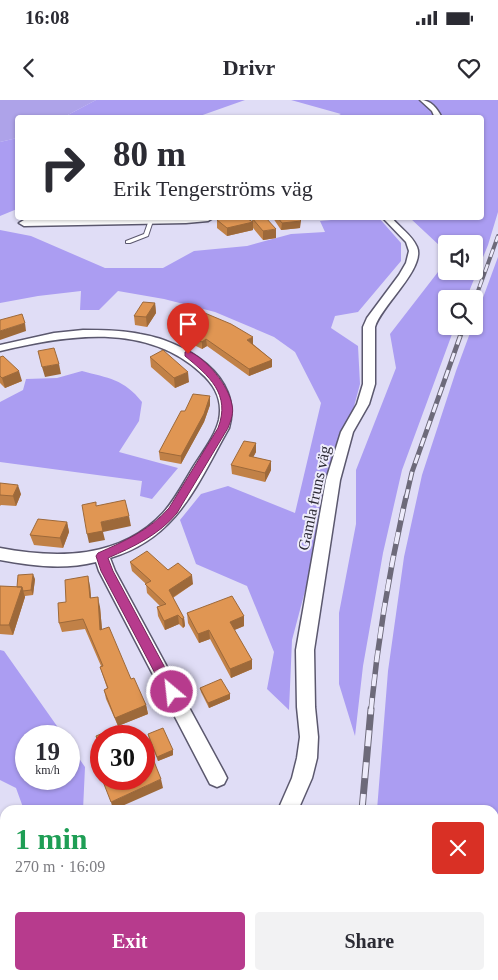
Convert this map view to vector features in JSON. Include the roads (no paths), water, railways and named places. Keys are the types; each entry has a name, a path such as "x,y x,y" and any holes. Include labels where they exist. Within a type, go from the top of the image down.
{"street":[{"path":"423,100 435,110 438,115"},
{"path":"24,223 170,220"},
{"name":"Gamla fruns väg","path":"290,805 302,778 309,737 306,707 305,650 333,480 347,432 363,404 369,384 369,327 372,318 404,276 411,263 414,251 406,236 390,220"},
{"path":"0,348 71,334 107,333 139,337 162,343 188,354 208,371 223,391 228,406 223,428 173,511 152,530 102,556 77,560 46,562 0,554"},
{"path":"102,556 112,579 218,778"}],"lane":[{"path":"128,242 146,235 151,221"}],"railway":[{"path":"478,290 498,236"},
{"path":"406,498 412,472 461,335"},
{"path":"371,710 385,603 406,497"},
{"path":"362,805 371,709"}]}
